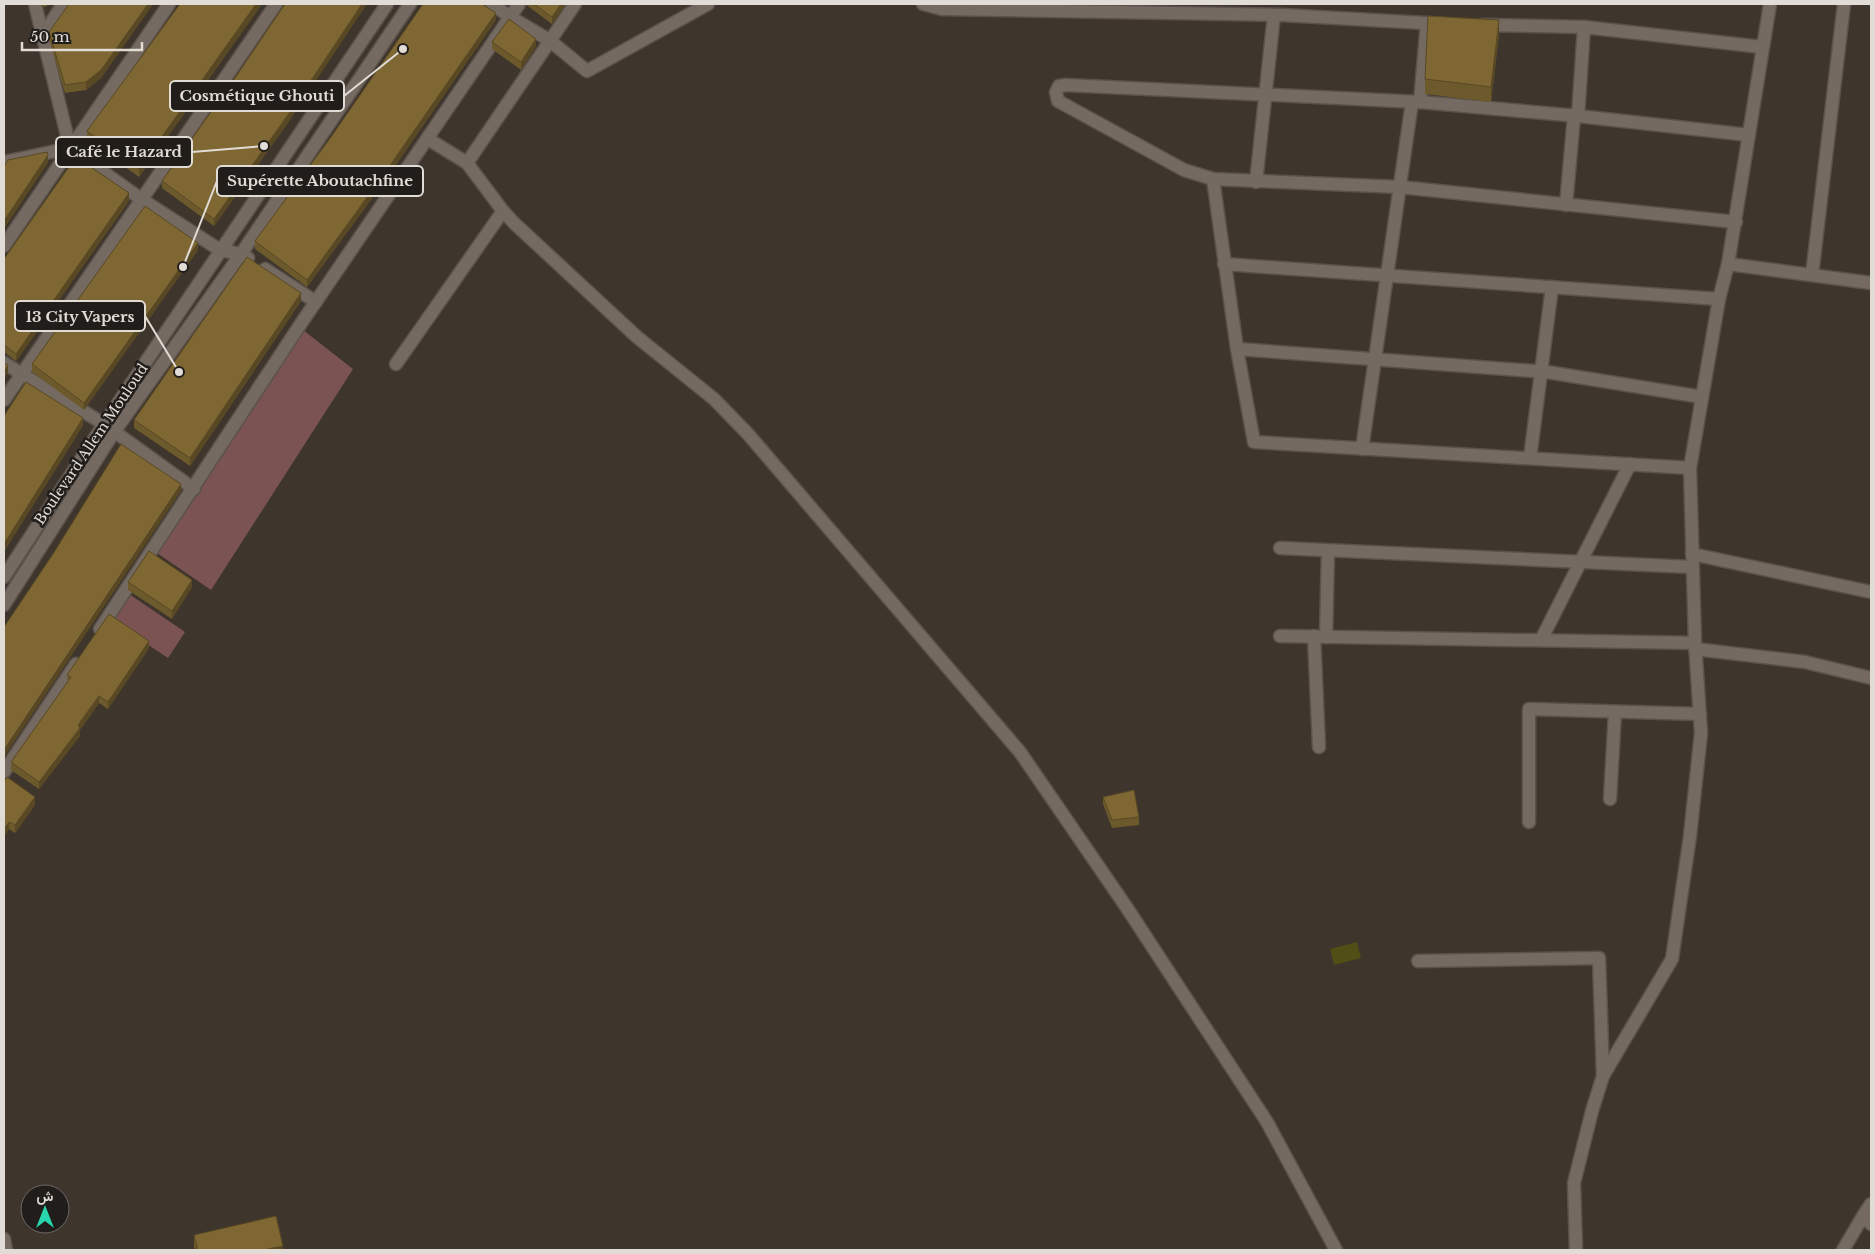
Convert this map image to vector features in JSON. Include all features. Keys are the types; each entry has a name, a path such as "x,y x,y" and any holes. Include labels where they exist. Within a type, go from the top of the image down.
{"street":[{"path":"35,4 70,148 141,199 220,250 241,254 316,302"},
{"path":"43,35 63,4"},
{"path":"4,246 169,4"},
{"path":"4,400 276,4"},
{"name":"Boulevard Allem Mouloud","path":"4,605 109,428 220,250 387,4"},
{"name":"Boulevard Allem Mouloud","path":"4,577 109,428 241,254 410,4"},
{"path":"492,4 549,40 587,71 708,4"},
{"path":"4,772 194,489 316,302 519,4"},
{"path":"467,163 575,4"},
{"path":"678,22 689,4"},
{"path":"923,4 942,9 1280,11 1427,23 1584,27 1762,47"},
{"path":"1576,1250 1574,1183 1603,1076 1672,959 1690,836 1701,733 1695,646 1690,468 1719,299 1736,222 1770,4"},
{"path":"1812,275 1844,4"},
{"path":"1256,182 1265,93 1280,11"},
{"path":"1362,448 1400,187 1416,102 1427,23"},
{"path":"1566,204 1584,27"},
{"path":"1736,222 1400,187 1213,179 1184,170 1058,100 1055,95 1057,89 1066,85 1265,93 1416,102 1576,116 1749,135"},
{"path":"428,138 467,163 502,212 637,337 714,399 748,434 1020,752 1127,908 1266,1122 1336,1250"},
{"path":"4,162 70,148"},
{"path":"1213,179 1237,349 1254,442 1690,468"},
{"path":"396,364 502,212"},
{"path":"1224,264 1719,299"},
{"path":"1728,264 1871,284"},
{"path":"1530,458 1552,287"},
{"path":"1237,349 1542,371 1702,397"},
{"path":"4,363 22,376 109,428 194,489"},
{"path":"1541,640 1630,464"},
{"path":"1280,548 1582,562 1692,561 1871,592"},
{"path":"1318,747 1320,636 1328,551"},
{"path":"1280,636 1541,640 1695,646 1805,662 1871,678"},
{"path":"1529,822 1529,709 1700,714"},
{"path":"1610,799 1615,712"},
{"path":"1418,961 1599,958 1603,1076"},
{"path":"1843,1250 1867,1220 1871,1204"},
{"path":"4,1239 6,1250"}],"shaded area":[{"path":"303,330 353,369 211,590 154,551"},
{"path":"129,594 185,632 168,658 111,620"},
{"path":"1357,942 1361,958 1334,965 1330,949"}],"building":[{"path":"69,4 148,4 101,70 86,82 65,85 49,32"},
{"path":"180,4 256,4 139,169 87,131"},
{"path":"285,4 362,4 290,112 214,219 162,181"},
{"path":"423,4 482,4 496,13 384,174 307,280 255,241 331,137"},
{"path":"534,4 561,4 552,17"},
{"path":"1428,16 1499,20 1491,87 1425,79"},
{"path":"509,19 536,39 521,62 492,42"},
{"path":"47,152 48,155 4,221 4,166 8,160"},
{"path":"76,157 129,193 16,354 4,345 4,259"},
{"path":"145,206 198,243 84,403 32,364"},
{"path":"247,257 301,293 190,458 134,420"},
{"path":"4,363 8,365 4,372"},
{"path":"26,382 83,418 4,544 4,416"},
{"path":"121,444 181,484 4,750 4,627 53,554"},
{"path":"149,551 192,580 172,611 128,582"},
{"path":"109,614 149,641 108,702 99,696 78,725 80,728 39,782 11,762 71,677 67,675"},
{"path":"7,777 35,797 15,825 9,822 4,829 4,782"},
{"path":"1134,790 1139,817 1112,820 1103,797"},
{"path":"276,1216 283,1246 263,1250 198,1250 194,1235"}],"place":[{"name":"Cosmétique Ghouti","path":"403,49"},
{"name":"Café le Hazard","path":"264,146"},
{"name":"Supérette Aboutachfine","path":"183,267"},
{"name":"13 City Vapers","path":"179,372"}]}
